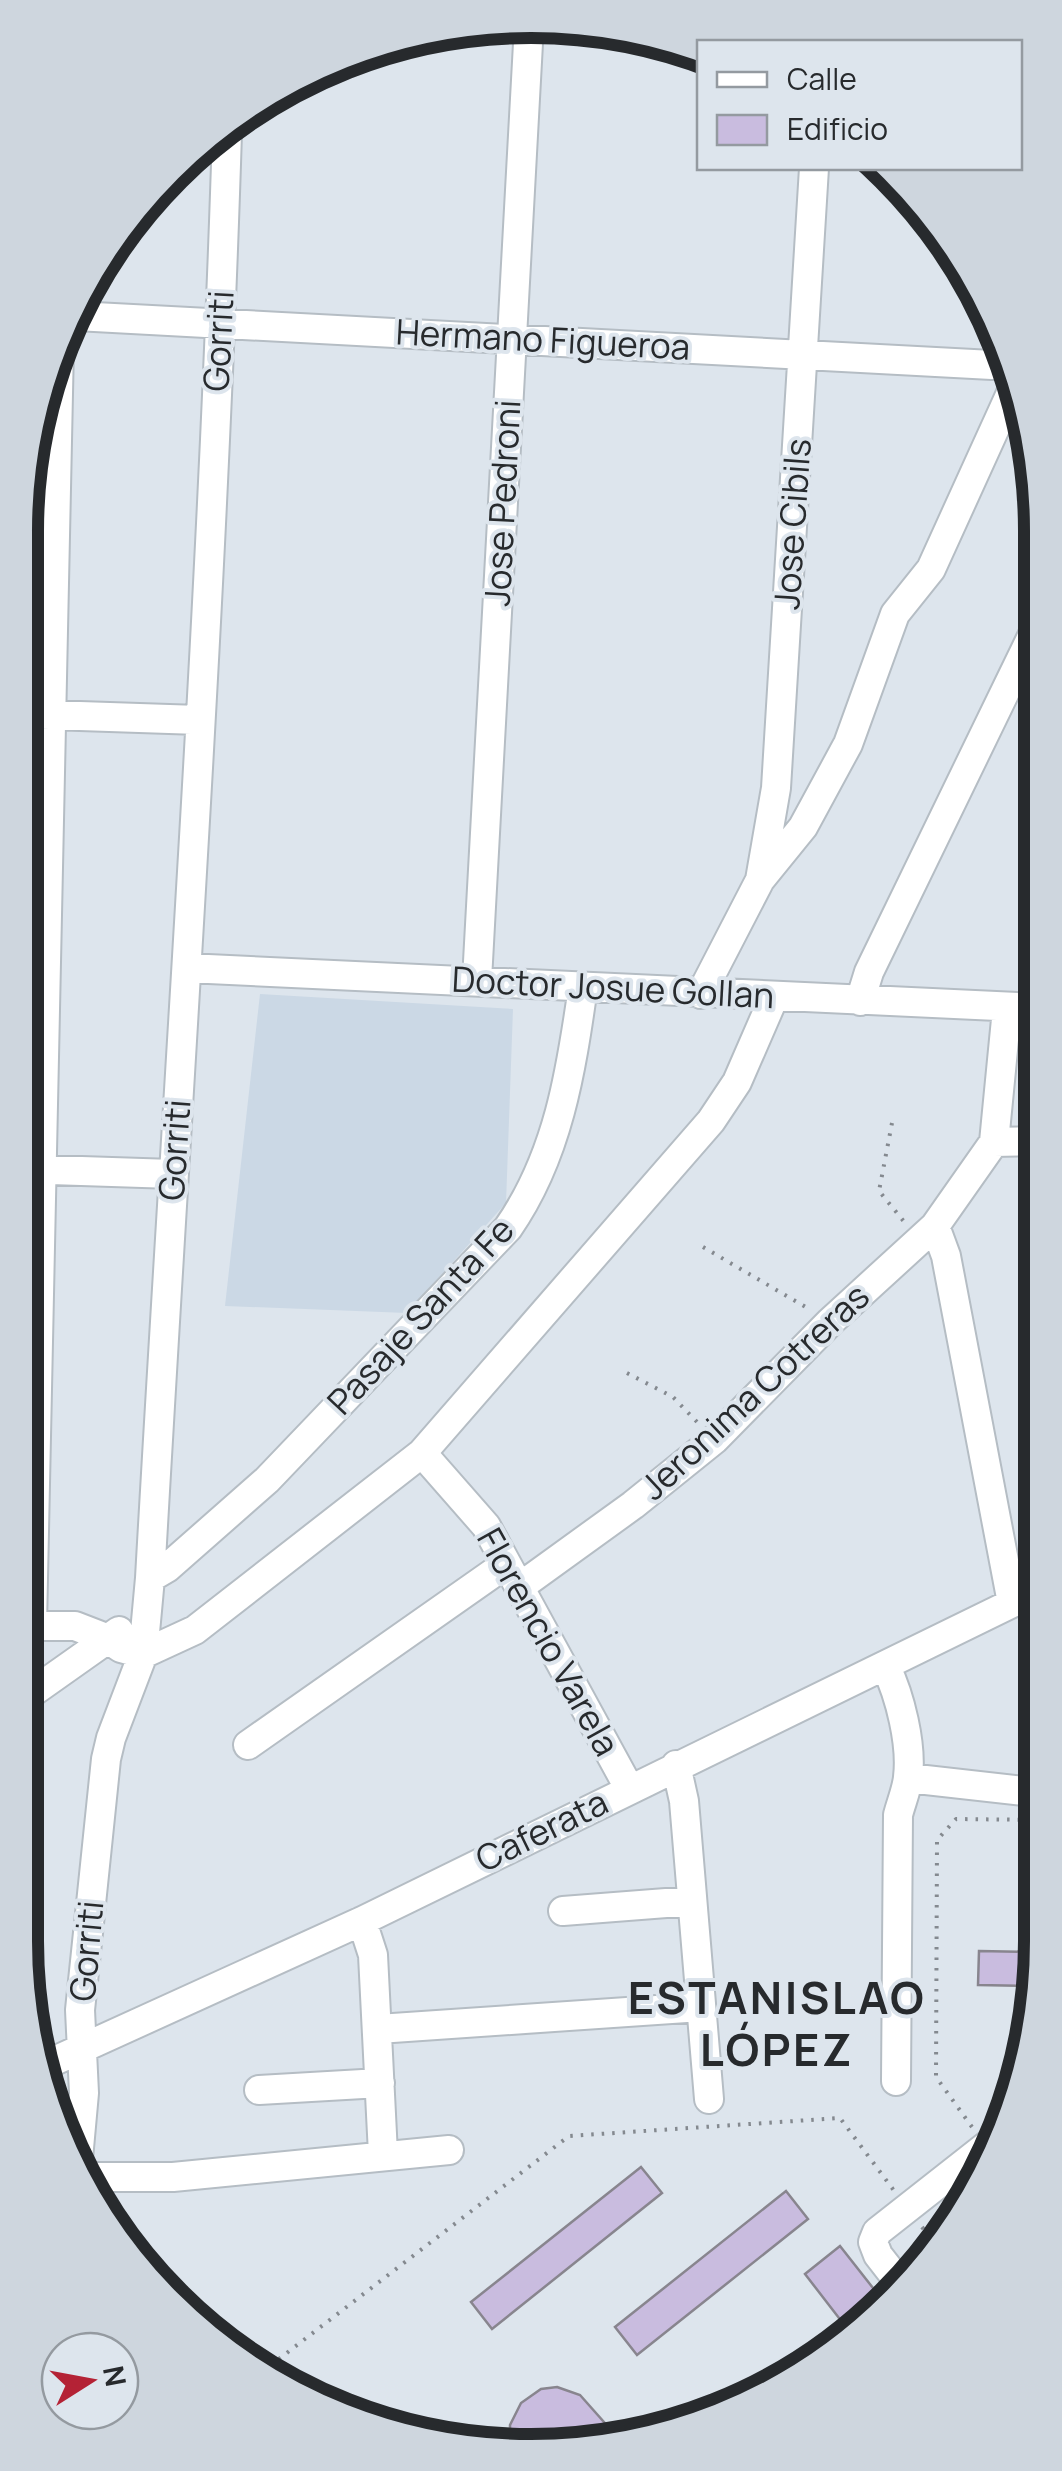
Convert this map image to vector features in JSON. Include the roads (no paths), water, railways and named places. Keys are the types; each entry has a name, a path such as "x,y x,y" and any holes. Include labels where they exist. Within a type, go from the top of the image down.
{"street":[{"name":"Jose Pedroni","path":"477,980 528,38"},
{"name":"Gorriti","path":"80,2140 84,2092 80,2010 106,1759 144,1654 150,1578 187,968 227,143"},
{"name":"Jose Cibils","path":"760,880 776,788 814,170"},
{"name":"Hermano Figueroa","path":"86,316 995,364"},
{"path":"38,1010 51,715 58,390"},
{"path":"701,994 760,880 804,827 848,744 895,614 930,569 1007,401"},
{"path":"860,1001 869,972 1024,653"},
{"path":"38,715 199,720"},
{"name":"Doctor Josue Gollan","path":"187,968 1024,1008"},
{"name":"Pasaje Santa Fe","path":"150,1578 167,1568 267,1480 508,1228 524,1206 559,1120 583,987"},
{"path":"38,1626 75,1626 121,1648 144,1654 195,1630 422,1453 711,1121 737,1082 774,997"},
{"path":"1007,1009 994,1142 1024,1141"},
{"name":"Jeronima Cotreras","path":"248,1745 513,1575 634,1505 715,1439 830,1322 927,1233 994,1142"},
{"path":"38,1169 173,1174"},
{"path":"927,1233 946,1256 1012,1603"},
{"name":"Florencio Varela","path":"422,1453 486,1526 629,1788"},
{"name":"Caferata","path":"53,2062 362,1921 1024,1597"},
{"path":"38,1688 106,1638 146,1616"},
{"path":"886,1668 898,1694 908,1778 898,1816 896,2081"},
{"path":"676,1765 684,1802 709,2099"},
{"path":"908,1778 1024,1791"},
{"path":"564,1911 692,1901"},
{"path":"362,1921 373,1955 383,2154"},
{"path":"378,2029 701,2007"},
{"path":"258,2090 380,2084"},
{"path":"98,2177 172,2177 449,2150"},
{"path":"893,2275 873,2242 877,2232 975,2155"}],"district":[{"name":"ESTANISLAO LÓPEZ","path":"777,2024"}]}
